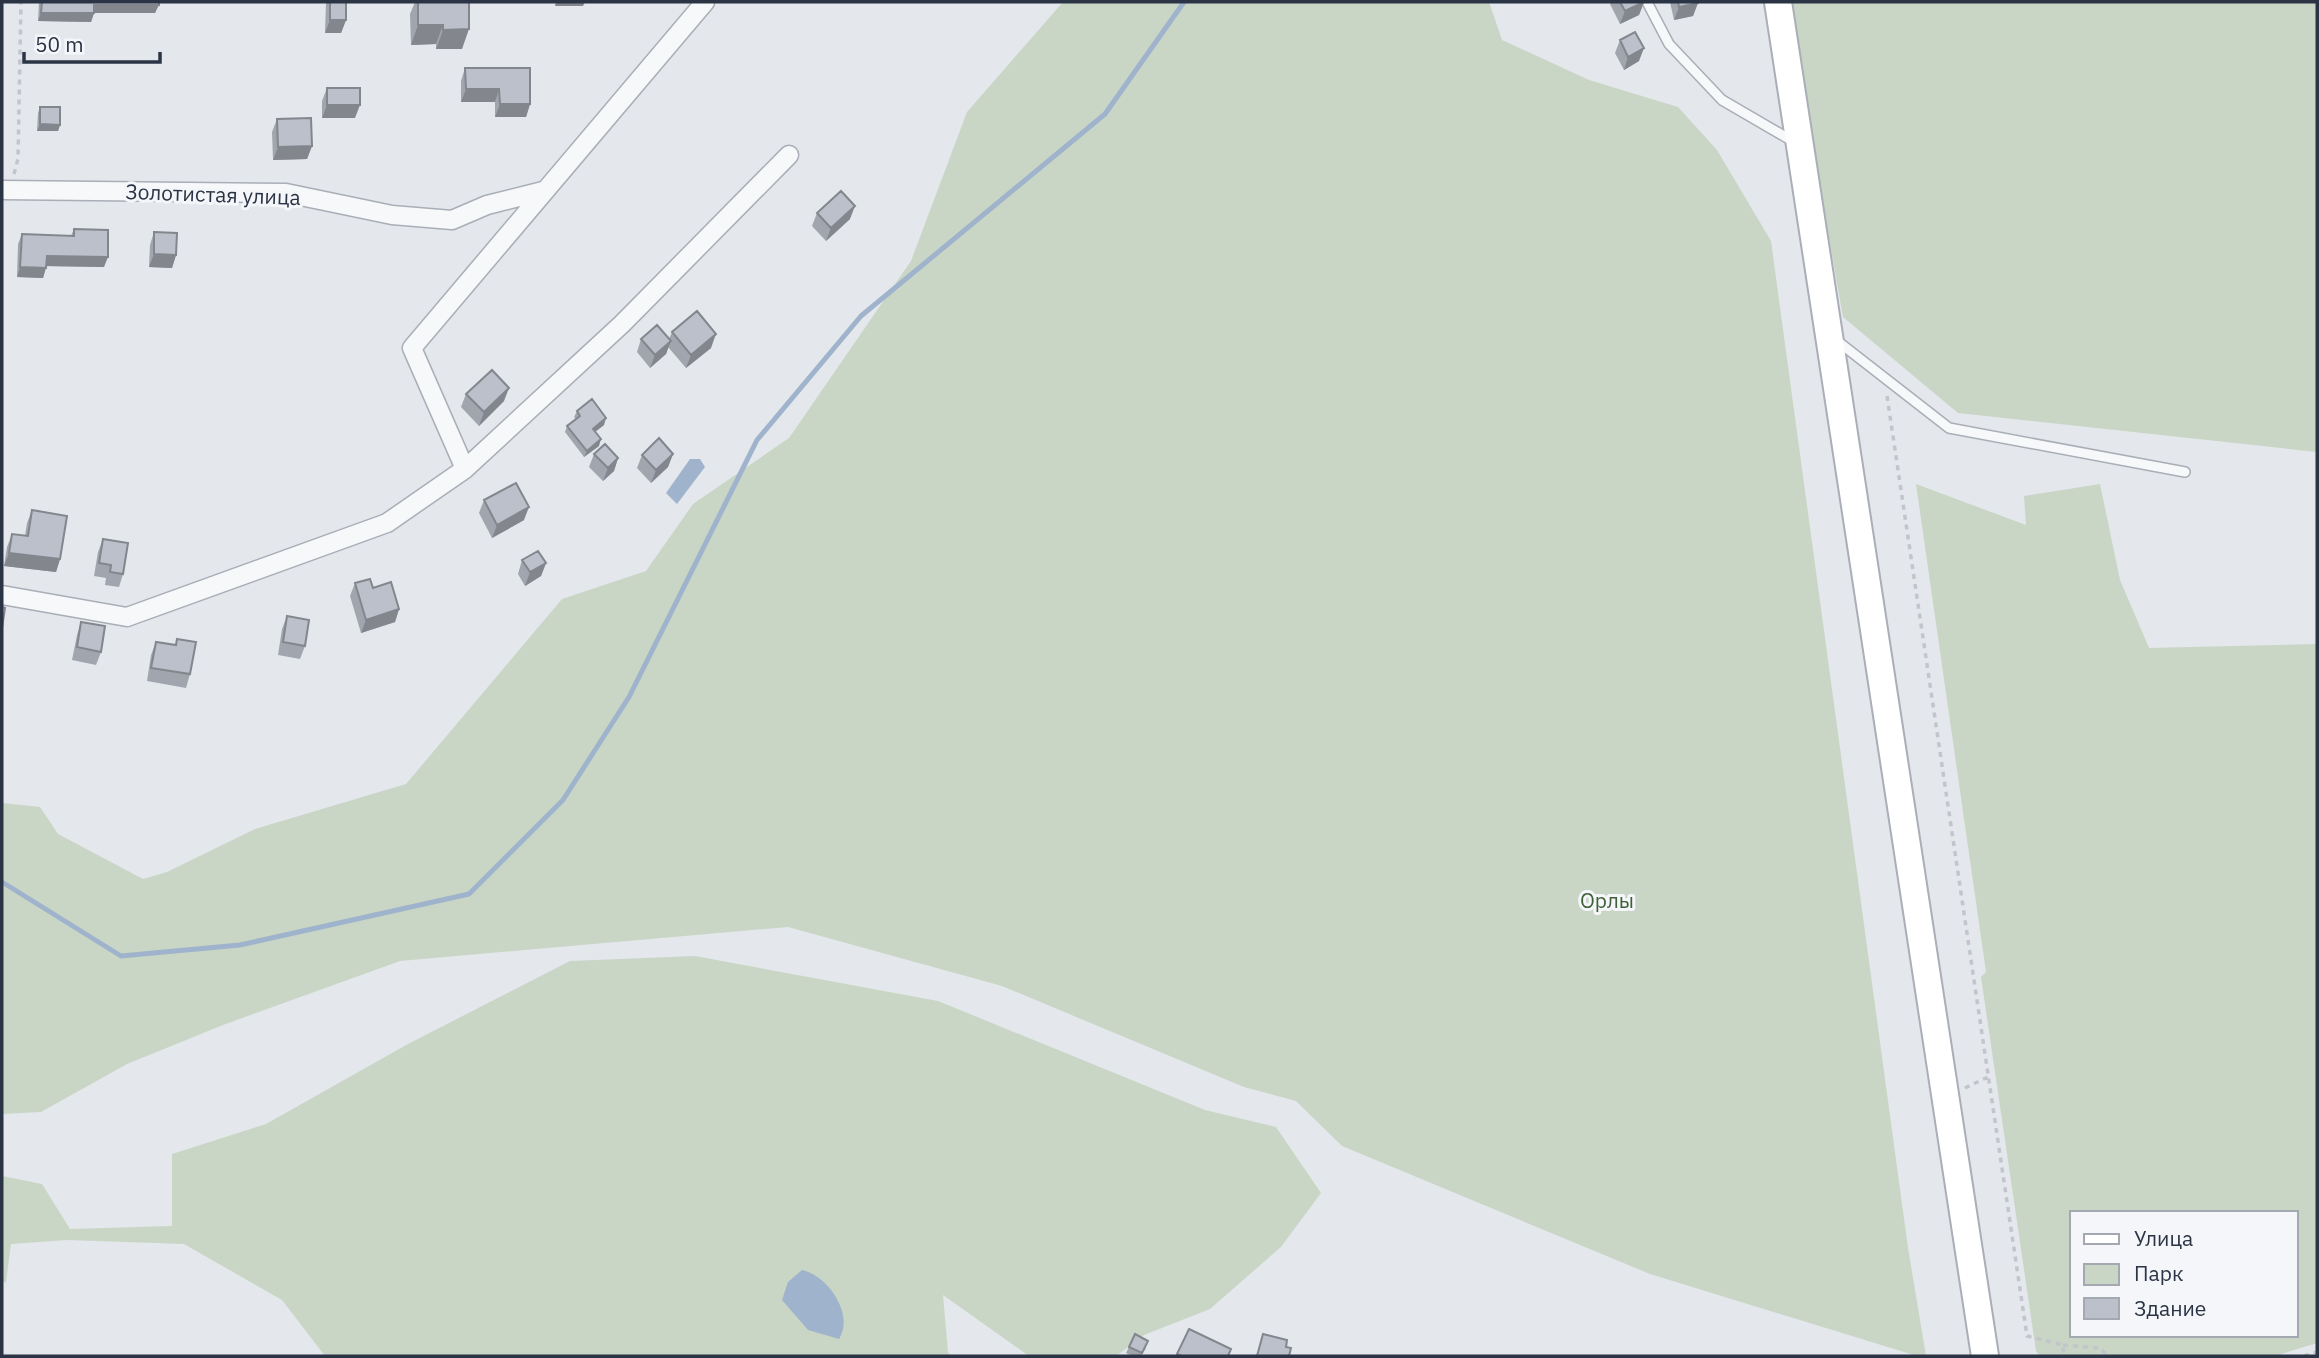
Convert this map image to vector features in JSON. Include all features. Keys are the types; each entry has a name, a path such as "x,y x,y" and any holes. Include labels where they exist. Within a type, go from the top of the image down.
{"main road":[{"path":"1778,2 1985,1356"}],"street":[{"path":"465,469 412,348 705,2"},
{"path":"2,594 127,617 387,523 465,469 622,324 789,155"},
{"name":"Золотистая улица","path":"5,186 286,193 392,215 452,220 487,205 543,191"}],"lane":[{"path":"1647,2 1669,44 1722,100 1800,146"},
{"path":"1829,335 1949,428 2185,472"}],"path":[{"path":"5,186 14,176 18,159 20,2"},
{"path":"1884,377 2027,1336 2063,1345 2099,1348 2109,1356"},
{"path":"2063,1345 2064,1356"},
{"path":"2304,1356 2317,1352"}],"green space":[{"name":"Орлы","path":"1063,2 1489,2 1502,40 1589,80 1678,107 1717,150 1771,241 1908,1248 1926,1356 1917,1356 1650,1274 1342,1146 1296,1101 1244,1087 1002,986 788,927 400,961 223,1025 127,1064 41,1112 2,1114 2,803 40,807 58,834 143,879 167,872 255,829 406,784 562,599 646,571 693,504 789,438 911,261 967,112"},
{"path":"1792,2 2317,2 2317,452 1958,413 1843,317 1795,45"},
{"path":"1916,484 2026,525 2024,496 2100,484 2120,580 2149,648 2317,644 2317,1343 2275,1356 2040,1356 2036,1351 1981,977 1986,972"},
{"path":"695,956 938,1001 1205,1110 1276,1127 1321,1193 1281,1247 1210,1309 1144,1335 1116,1356 1029,1356 943,1295 948,1352 951,1356 325,1356 282,1300 184,1244 67,1240 11,1244 6,1282 2,1283 2,1176 42,1184 70,1229 172,1226 172,1154 266,1124 408,1044 570,961"}],"water":[{"path":"690,459 700,459 705,467 677,504 666,493"},
{"path":"802,1270 821,1279 836,1297 843,1318 839,1339 808,1330 782,1300 788,1282"}],"building":[{"path":"42,2 159,2 159,5 94,5 94,13 41,13"},
{"path":"330,2 346,2 346,20 330,20"},
{"path":"418,2 469,2 469,29 443,30 443,25 418,25"},
{"path":"1620,2 1644,2 1625,11"},
{"path":"1678,2 1698,2 1698,3 1679,7"},
{"path":"1635,32 1644,48 1628,57 1620,40"},
{"path":"465,68 530,68 530,104 500,104 499,89 466,89"},
{"path":"327,88 360,88 360,105 327,105"},
{"path":"40,107 60,107 60,125 40,124"},
{"path":"311,118 312,146 278,147 277,119"},
{"path":"841,191 855,206 831,228 817,213"},
{"path":"74,229 108,230 108,257 47,256 46,268 20,267 22,234 74,236"},
{"path":"154,232 177,233 176,255 154,254"},
{"path":"697,311 716,334 691,355 672,332"},
{"path":"657,325 671,341 655,355 641,339"},
{"path":"492,370 509,388 484,412 466,394"},
{"path":"592,399 606,418 593,429 601,439 587,451 567,426 580,416 577,411"},
{"path":"659,438 673,454 656,470 642,455"},
{"path":"605,444 618,458 608,468 594,454"},
{"path":"516,483 529,507 497,525 484,500"},
{"path":"32,510 67,516 60,559 9,553 12,534 28,536"},
{"path":"103,539 128,543 123,574 110,572 111,565 99,563"},
{"path":"538,551 546,563 530,572 522,560"},
{"path":"370,579 373,588 391,582 399,609 366,620 355,583"},
{"path":"2,607 5,608 2,628"},
{"path":"287,616 309,620 305,646 283,642"},
{"path":"81,622 105,626 101,652 77,647"},
{"path":"177,639 196,642 190,674 151,668 156,642 176,645"},
{"path":"1189,1329 1231,1349 1228,1356 1177,1354"},
{"path":"1135,1334 1148,1341 1142,1353 1129,1347"},
{"path":"1263,1334 1287,1340 1286,1347 1291,1348 1289,1356 1257,1356"}],"waterway":[{"path":"2,882 121,956 240,945 469,894 563,800 629,697 757,440 861,316 1105,114 1184,2"}]}
